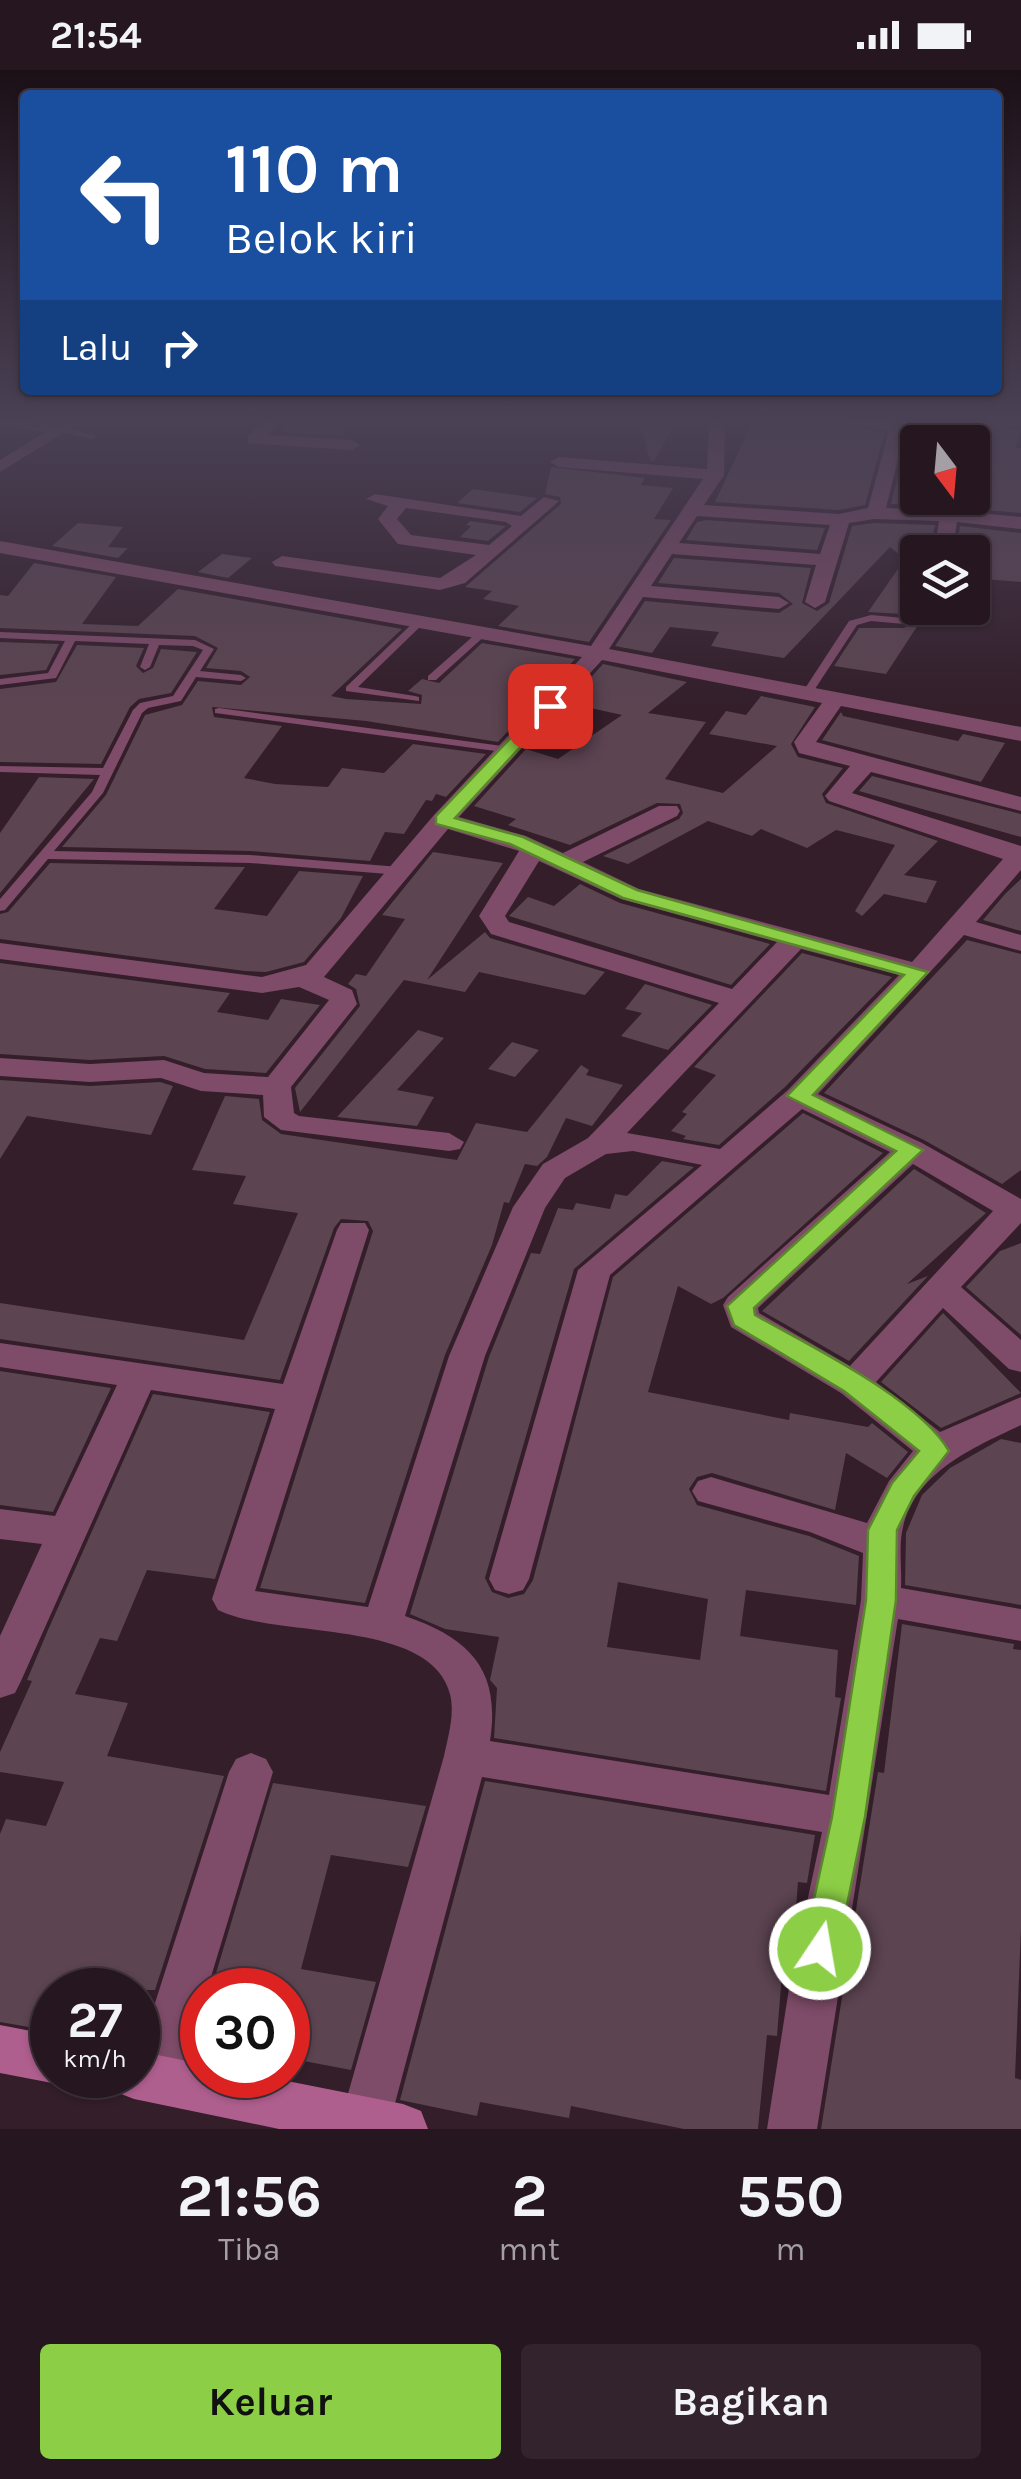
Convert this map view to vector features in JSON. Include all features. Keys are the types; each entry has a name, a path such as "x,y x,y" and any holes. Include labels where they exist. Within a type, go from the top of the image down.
{"street":[{"path":"390,516 387,520 405,540 492,551"},
{"path":"486,516 525,522"},
{"path":"282,562 440,584 458,579 532,516"},
{"path":"0,951 231,982 284,983 303,978 325,961 443,820 595,654 688,516"},
{"path":"783,516 841,520 861,516"},
{"path":"920,516 1021,522"},
{"path":"946,535 948,518"},
{"path":"665,548 823,560 831,556 841,520"},
{"path":"323,601 405,540"},
{"path":"0,549 323,601 1021,734"},
{"path":"815,602 826,566 823,560"},
{"path":"637,591 780,603"},
{"path":"836,698 804,746 1021,804"},
{"path":"509,1579 589,1281 604,1261 636,1240 799,1096 1016,865 837,796 864,765"},
{"path":"562,863 668,811"},
{"path":"443,820 533,849 630,894 918,972"},
{"path":"533,849 492,916 500,928 740,1000"},
{"path":"958,925 1021,943"},
{"path":"382,1624 468,1356 522,1221 554,1171 599,1145 794,940"},
{"path":"303,978 334,989 342,996 343,1004 276,1086 279,1117 292,1124 449,1142"},
{"path":"0,1068 90,1073 164,1070 201,1082 276,1086"},
{"path":"799,1096 1014,1201 942,1288 854,1384"},
{"path":"599,1145 661,1144 727,1160"},
{"path":"912,1150 740,1306 744,1319 854,1384 922,1435 934,1451"},
{"path":"160,2080 359,2124 466,1756 473,1712 460,1666 447,1649 382,1624 232,1599 353,1230"},
{"path":"942,1288 1021,1360"},
{"path":"0,1355 296,1399"},
{"path":"0,1680 139,1376"},
{"path":"792,2129 814,1982 848,1817 881,1600 883,1530 893,1506 934,1451 1021,1410"},
{"path":"711,1491 819,1520 882,1545"},
{"path":"0,1524 67,1532"},
{"path":"881,1600 1021,1625"},
{"path":"466,1756 848,1817"},
{"path":"160,2031 251,1772"},
{"path":"0,2049 30,2055"}],"lane":[{"path":"808,693 853,623 871,618 900,621"},
{"path":"415,699 350,689 421,621"},
{"path":"432,678 483,633"},
{"path":"0,635 208,646 196,674 174,702 144,706 137,712 110,772 0,907"},
{"path":"0,682 52,676 72,638"},
{"path":"145,667 156,641"},
{"path":"196,674 241,678"},
{"path":"219,711 510,750"},
{"path":"0,769 110,772"},
{"path":"45,854 250,859 400,871"}],"building":[{"path":"547,516 656,516 654,519 671,520 589,642 498,626 519,606 483,599 492,591 465,587"},
{"path":"470,521 506,526 488,541 460,537 471,526 466,525"},
{"path":"697,522 825,528 817,550 686,540"},
{"path":"78,523 123,527 108,547 128,548 118,558 52,546"},
{"path":"935,525 933,535 900,535 900,555 890,547 784,658 711,646 719,632 670,627 652,653 615,646 645,601 779,613 793,604 779,593 658,583 674,558 811,568 802,603 817,611 829,603 852,526"},
{"path":"960,526 1021,533 1021,582 990,579 990,535 959,535"},
{"path":"222,554 252,558 228,578 198,572"},
{"path":"34,563 116,577 82,624 138,626 178,589 402,629 331,696 346,699 421,704 422,695 408,691 422,679 439,683 482,643 575,659 498,742 366,721 212,707 214,717 282,726 244,778 275,784 328,787 342,768 384,773 413,744 486,754 446,797 436,794 432,801 426,800 404,834 385,832 370,861 250,851 62,847 106,795 145,715 182,705 198,681 241,685 250,677 241,671 206,668 218,648 195,636 0,628 0,595 8,596"},
{"path":"900,566 900,614 868,612"},
{"path":"918,625 886,674 834,666 859,628"},
{"path":"0,642 59,644 46,670 0,675"},
{"path":"77,645 144,648 136,666 143,673 153,668 161,649 197,652 171,693 139,699 130,707 101,764 0,762 0,689 56,682"},
{"path":"603,664 687,682 648,713 706,722 665,779 723,793 777,746 709,734 726,711 746,715 761,696 815,707 791,744 798,757 843,768 822,794 826,803 938,841 904,875 937,881 926,903 884,894 862,916 855,911 895,845 836,830 807,848 761,829 752,836 708,821 628,864 603,856 679,819 683,813 680,804 657,803 570,845 508,825 516,819 474,806 526,749 558,759 622,715 568,703"},
{"path":"841,712 843,716 958,741 963,734 1005,743 981,782 822,740"},
{"path":"872,776 1021,814 1021,837 859,791"},
{"path":"39,777 94,779 0,893 0,833"},
{"path":"433,852 503,863 427,980 485,932 490,938 605,972 585,995 479,972 465,992 404,980 300,1112 295,1088 360,1006 356,989 348,984 356,974 366,976 405,919 382,915"},
{"path":"50,863 245,867 214,909 267,916 299,871 363,876 341,918 304,962 266,972 0,939 0,914 8,912"},
{"path":"1021,879 1021,931 983,920 1005,894"},
{"path":"580,884 620,903 770,944 731,985 509,916 528,897 554,906"},
{"path":"967,940 1021,954 1021,1170 1002,1184 924,1140 824,1093"},
{"path":"802,953 892,977 785,1087 719,1145 683,1139 686,1136 671,1131 687,1114 682,1112 716,1075 694,1067"},
{"path":"0,963 230,993 217,1012 268,1020 281,999 320,1005 266,1073 205,1069 164,1056 90,1060 0,1054"},
{"path":"645,984 712,1005 668,1050 621,1036 642,1013 625,1009"},
{"path":"418,1030 444,1038 397,1090 434,1097 417,1126 337,1117"},
{"path":"512,1042 539,1050 515,1077 488,1069"},
{"path":"581,1065 589,1070 586,1075 623,1085 592,1126 566,1118 547,1157 537,1166 525,1164 509,1203 504,1202 492,1245 445,1355 365,1603 260,1588 373,1231 368,1221 341,1219 334,1228 280,1380 0,1339 0,1303 244,1340 298,1213 233,1204 246,1176 192,1170 225,1096 259,1099 262,1120 281,1134 457,1160 476,1123 527,1132"},
{"path":"0,1080 90,1086 160,1082 173,1086 151,1135 27,1116 0,1159"},
{"path":"803,1113 883,1153 723,1298 711,1304 678,1286 648,1392 789,1420 790,1413 868,1427 872,1423 908,1452 887,1478 846,1453 835,1510 712,1473 697,1477 689,1489 697,1505 809,1536 859,1556 856,1605 746,1590 740,1636 838,1650 835,1697 841,1698 826,1791 494,1738 497,1688 490,1680 499,1637 445,1629 410,1614 489,1357 531,1253 540,1254 558,1208 573,1210 576,1203 610,1209 615,1194 627,1196 662,1161 694,1167 574,1269 485,1578 492,1592 508,1598 524,1594 533,1580 613,1277","holes":["618,1582 708,1599 700,1660 607,1647"]},
{"path":"914,1169 986,1213 907,1284 928,1276 849,1361 762,1311"},
{"path":"1021,1243 1021,1335 966,1287 1000,1251"},
{"path":"943,1313 1021,1393 941,1428 881,1382"},
{"path":"0,1371 111,1388 53,1512 0,1505"},
{"path":"153,1394 270,1412 215,1579 147,1570 117,1641 100,1638 75,1694 128,1703 107,1756 224,1776 160,1974 160,1968 30,1968 30,2027 0,2022 0,1834 6,1819 46,1826 64,1782 0,1772 0,1752 32,1681 27,1680"},
{"path":"1001,1439 1021,1443 1021,1605 905,1585 906,1533 922,1495 950,1468"},
{"path":"902,1624 1014,1644 1013,1649 1021,1650 1021,1928 1015,2078 1021,2080 1021,2129 821,2129 878,1772 884,1773"},
{"path":"485,1781 815,1835 807,1883 798,1882 793,1949 784,1948 777,2036 767,2035 758,2129 684,2129 571,2106 569,2118 480,2102 477,2116 400,2100"},
{"path":"273,1783 426,1806 408,1867 331,1855 301,1968 218,1968"},
{"path":"310,1971 376,1982 351,2070 310,2062"}],"route":[{"path":"550,706 443,820 517,840 630,894 918,972 799,1096 912,1150 755,1288 740,1306 744,1319 854,1384 922,1435 934,1451 927,1465 902,1490 883,1530 881,1600 848,1817 820,1949"}]}
